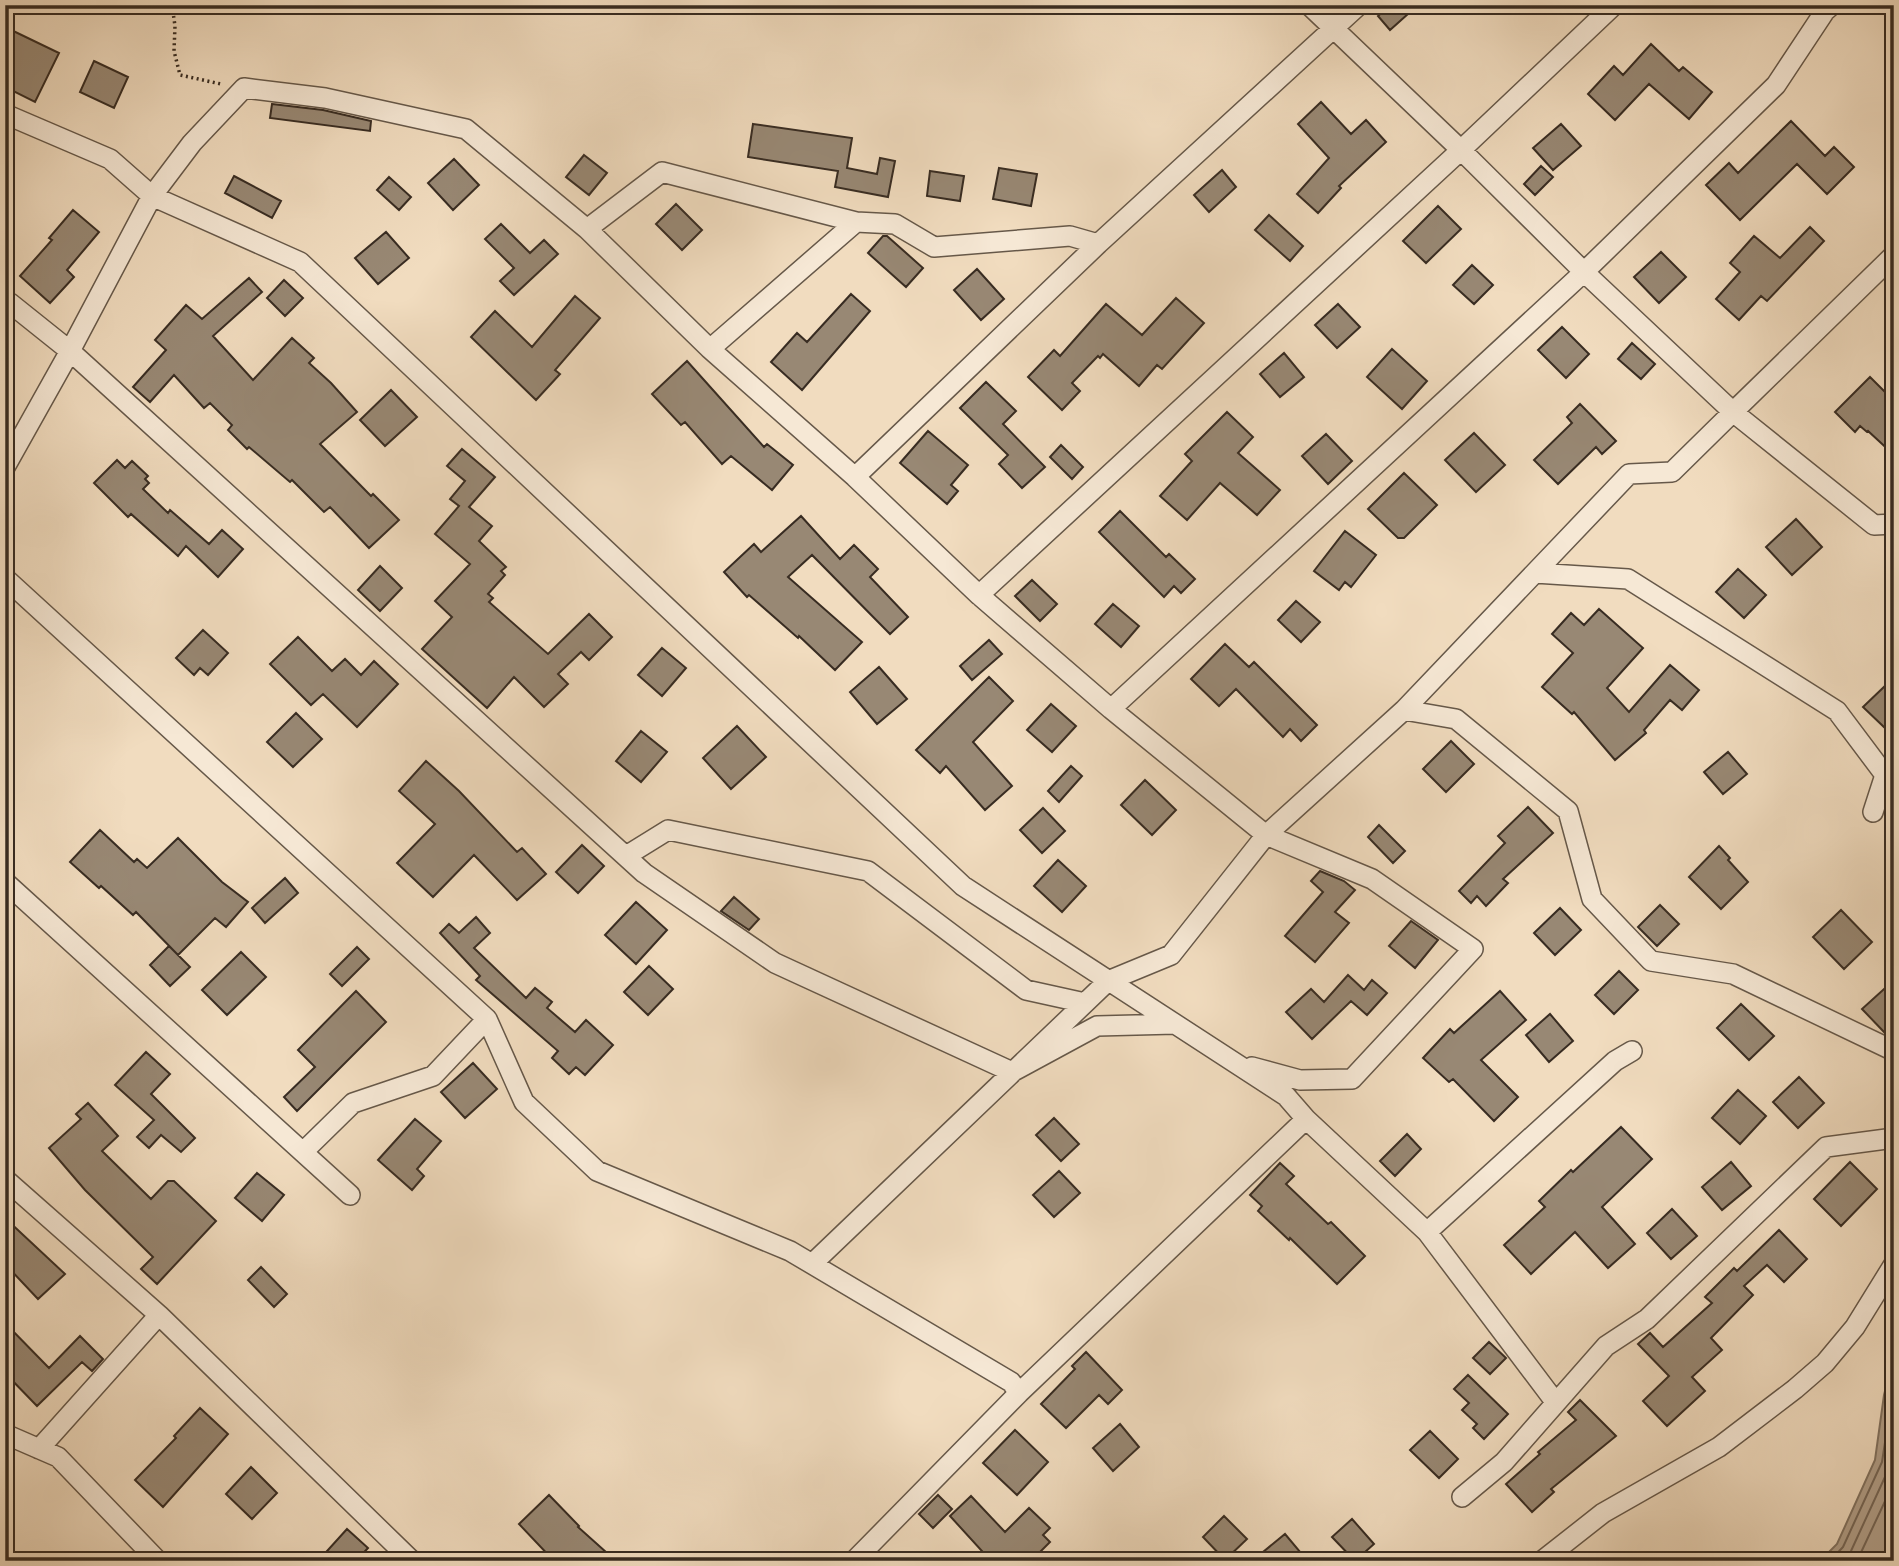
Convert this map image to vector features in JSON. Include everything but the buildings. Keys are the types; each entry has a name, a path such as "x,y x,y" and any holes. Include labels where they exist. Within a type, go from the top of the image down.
{"street":[{"path":"1309,5 1584,272 1733,412 1874,525 1894,524"},
{"path":"855,477 1098,244 1359,5"},
{"path":"979,595 1614,5"},
{"path":"1111,709 1584,272 1776,85 1832,5"},
{"path":"5,467 152,196 192,143 244,88 325,99 466,129 587,229 710,349 855,477 979,595 1111,709 1266,835 1372,879 1473,949 1352,1079 1300,1080 1233,1062"},
{"path":"5,114 110,159 152,196 300,262 963,886 1286,1096 1306,1119 1427,1232 1556,1403"},
{"path":"587,229 662,172 856,222 895,224 934,247 1070,236 1098,244"},
{"path":"710,349 856,222"},
{"path":"812,1264 1108,981 1171,955 1266,835 1404,710 1629,474 1672,472 1894,255"},
{"path":"5,304 10,303 70,351 644,873 775,962 1012,1072"},
{"path":"1535,573 1628,579 1837,711 1885,775 1873,812"},
{"path":"5,578 487,1019 524,1102 597,1171 790,1251 1011,1382 1019,1393"},
{"path":"1404,710 1456,719 1568,811 1592,899 1651,961 1733,974 1894,1051"},
{"path":"625,856 668,830 868,871 1026,990 1085,1003"},
{"path":"5,882 350,1195"},
{"path":"303,1152 353,1102 433,1076 487,1019"},
{"path":"1012,1072 1097,1026 1175,1024"},
{"path":"1427,1232 1615,1061 1632,1051"},
{"path":"854,1561 1019,1393 1306,1119"},
{"path":"1462,1497 1504,1462 1605,1346 1647,1319 1826,1147 1894,1138"},
{"path":"5,1179 159,1315 412,1561"},
{"path":"1542,1561 1603,1513 1719,1447 1795,1389 1825,1363 1855,1327 1894,1264"},
{"path":"39,1449 159,1315"},
{"path":"5,1434 58,1457 158,1561"}],"path":[{"path":"172,5 174,51 180,75 244,88"}],"water":[{"path":"1894,1356 1894,1561 1820,1561 1837,1544 1875,1460 1884,1395"}]}
